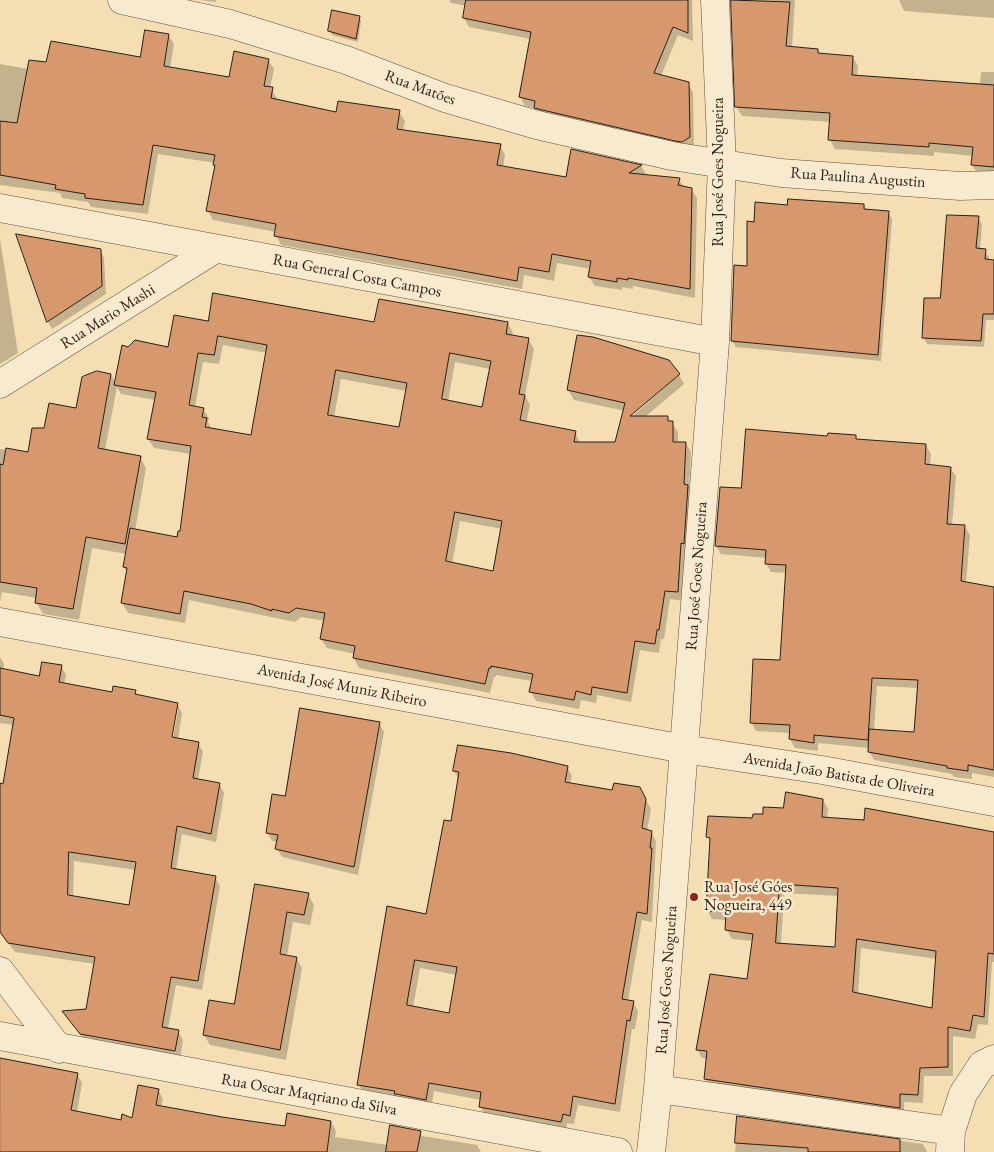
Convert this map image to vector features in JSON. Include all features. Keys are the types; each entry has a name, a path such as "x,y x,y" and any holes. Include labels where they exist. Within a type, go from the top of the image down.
{"street":[{"name":"Rua Matões","path":"122,0 230,24 346,60 444,98 537,125 672,156 722,164"},
{"name":"Rua José Goes Nogueira","path":"651,1152 658,1089 715,342 722,164 715,0"},
{"name":"Rua Paulina Augustin","path":"722,164 781,173 960,186 994,185"},
{"name":"Rua General Costa Campos","path":"0,208 715,342"},
{"name":"Rua Mario Mashi","path":"0,384 215,249"},
{"name":"Avenida José Muniz Ribeiro","path":"0,622 684,749"},
{"name":"Avenida João Batista de Oliveira","path":"684,749 822,770 994,802"},
{"path":"0,970 60,1049"},
{"name":"Rua Oscar Maqriano da Silva","path":"0,1036 536,1145 618,1152"},
{"path":"658,1089 951,1141 963,1094 982,1065 994,1059"}],"building":[{"path":"466,0 688,0 688,33 673,27 654,73 689,82 690,137 682,142 675,141 534,108 535,101 519,97 531,32 463,18"},
{"path":"731,0 790,2 786,46 818,49 818,53 853,56 852,75 994,85 994,167 971,165 973,147 929,143 929,147 828,140 830,113 735,107"},
{"path":"332,10 360,16 356,39 328,31"},
{"path":"145,30 169,34 164,66 229,77 234,51 269,59 264,86 273,87 271,98 336,112 338,101 400,110 397,129 501,144 497,165 566,177 571,149 642,165 629,173 680,178 678,185 692,188 690,289 628,278 628,280 617,278 617,282 588,277 591,261 552,254 549,272 519,267 517,281 274,236 276,224 206,211 215,165 213,165 215,155 153,145 143,205 85,198 85,194 55,189 56,185 0,175 0,121 17,123 29,60 46,62 51,41 140,57"},
{"path":"788,199 864,204 864,209 889,211 878,355 731,341 734,265 747,266 747,221 754,222 755,202 787,205"},
{"path":"947,215 979,216 976,248 986,249 985,259 994,260 994,314 983,314 981,341 922,338 924,298 940,298"},
{"path":"16,234 101,249 102,286 47,322"},
{"path":"213,293 374,322 379,299 508,322 506,334 529,338 519,394 525,395 520,420 576,431 574,442 615,442 625,403 567,390 577,335 593,337 669,360 680,374 630,416 668,416 668,421 673,421 673,442 686,442 684,484 688,485 684,544 681,543 678,592 665,591 655,644 635,641 627,693 592,687 591,695 576,691 574,700 529,692 533,674 491,666 485,684 353,658 355,646 320,639 325,613 296,608 289,613 272,609 272,611 251,604 184,591 180,614 121,603 127,568 123,567 130,528 177,537 178,531 180,531 191,446 147,439 156,392 114,385 122,345 128,347 135,340 168,347 174,315 208,321","holes":["218,336 267,345 251,435 205,427 207,418 202,417 204,408 189,405 198,353 214,355","450,353 491,361 482,407 442,399","336,370 407,383 399,427 328,415","455,512 502,521 493,571 446,561"]},
{"path":"97,371 111,374 98,448 141,456 125,544 86,537 73,609 35,603 37,588 0,582 0,464 3,465 6,448 28,452 32,428 44,428 49,403 76,408 82,377"},
{"path":"746,429 827,436 828,433 856,435 856,439 926,444 925,464 951,467 947,524 965,525 961,581 994,587 994,770 968,765 968,771 947,768 947,766 868,752 869,729 914,732 918,680 872,678 868,740 814,735 814,743 789,739 790,725 750,723 753,659 780,660 786,565 765,564 766,550 715,546 720,487 741,488"},
{"path":"42,662 62,665 59,682 112,692 113,686 136,690 135,694 178,703 172,737 199,742 193,778 220,783 211,834 177,826 171,868 216,876 198,981 171,977 162,1027 179,1030 175,1051 80,1034 62,1011 86,1009 95,957 8,943 0,932 0,783 3,784 14,718 0,715 0,668 39,676","holes":["69,852 136,862 129,905 68,895"]},
{"path":"300,708 380,722 354,867 275,849 278,835 266,833 272,794 285,796"},
{"path":"458,745 511,753 568,766 565,782 612,790 614,783 640,787 646,799 642,828 652,831 647,914 637,912 622,999 634,1001 630,1021 627,1020 615,1104 573,1096 570,1116 563,1114 561,1122 479,1107 481,1092 429,1083 426,1100 394,1094 395,1091 357,1085 387,906 426,914 444,820 451,821 459,772 453,771","holes":["415,960 457,967 449,1013 407,1005"]},
{"path":"786,792 823,799 822,817 864,820 865,808 994,832 994,954 988,953 984,1017 973,1015 970,1031 948,1027 948,1067 920,1068 918,1095 900,1094 900,1108 704,1079 707,1051 696,1050 710,974 747,979 753,934 725,930 726,912 706,911 710,838 706,837 708,816 752,818 753,814 763,814 763,807 783,808","holes":["780,884 838,888 835,947 776,943","857,939 936,951 932,1008 853,992"]},
{"path":"255,884 309,893 304,915 287,912 280,954 297,957 280,1050 203,1035 209,1000 234,1004"},
{"path":"0,1058 78,1073 71,1110 121,1120 122,1114 132,1118 138,1085 159,1089 156,1105 285,1126 287,1113 331,1121 327,1152 0,1152"},
{"path":"737,1116 900,1139 900,1152 808,1152 808,1148 735,1143"},
{"path":"390,1125 421,1131 417,1152 386,1152"}],"place":[{"name":"Rua José Góes Nogueira, 449","path":"694,897"}]}
